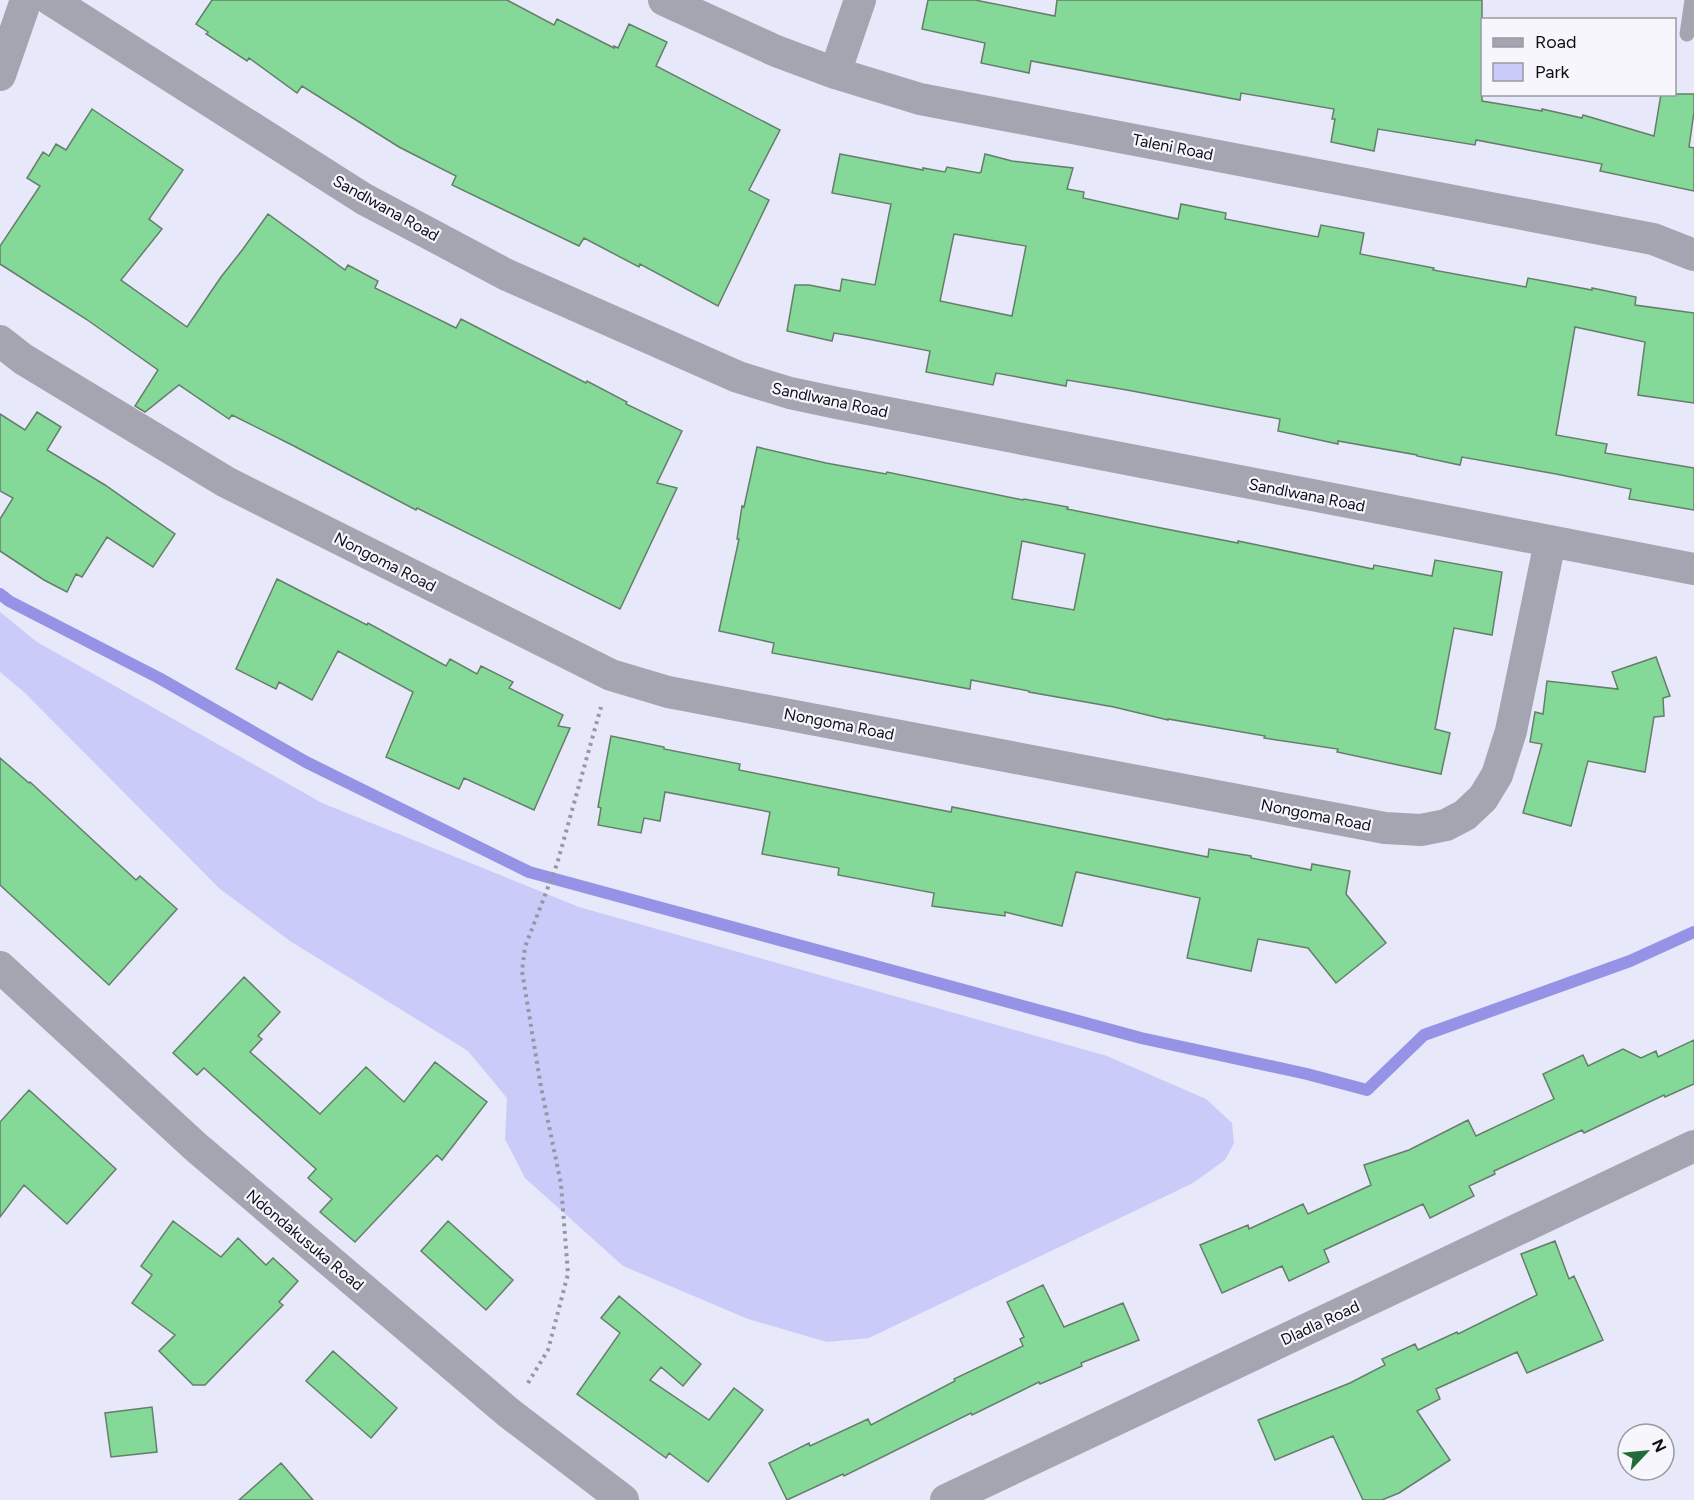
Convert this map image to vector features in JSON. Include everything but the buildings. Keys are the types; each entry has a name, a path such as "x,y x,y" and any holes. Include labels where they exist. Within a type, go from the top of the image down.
{"street":[{"path":"0,75 26,0"},
{"name":"Sandlwana Road","path":"51,0 364,199 507,274 738,377 790,393 837,403 1694,569"},
{"name":"Taleni Road","path":"664,0 776,51 835,73 920,99 1653,239 1694,255"},
{"path":"835,73 860,0"},
{"name":"Nongoma Road","path":"0,341 23,359 226,482 611,675 680,694 1385,828 1422,830 1446,825 1465,816 1483,798 1497,776 1511,731 1550,542"},
{"name":"Ndondakusuka Road","path":"0,966 197,1148 509,1413 623,1500"},
{"name":"Dladla Road","path":"946,1500 1694,1146"}],"lane":[{"path":"1687,34 1692,0"}],"path":[{"path":"509,1413 548,1350 568,1274 561,1184 541,1087 522,971 525,947 557,864 611,675"}],"green space":[{"path":"0,612 37,642 322,803 579,907 1107,1056 1206,1099 1232,1123 1234,1143 1225,1160 1193,1183 869,1338 827,1342 748,1319 623,1266 525,1178 505,1139 507,1098 468,1051 290,941 220,889 24,692 0,672"}],"waterway":[{"path":"0,594 9,601 159,678 306,762 529,872 1141,1038 1307,1074 1367,1090 1424,1035 1630,961 1694,932"}]}
